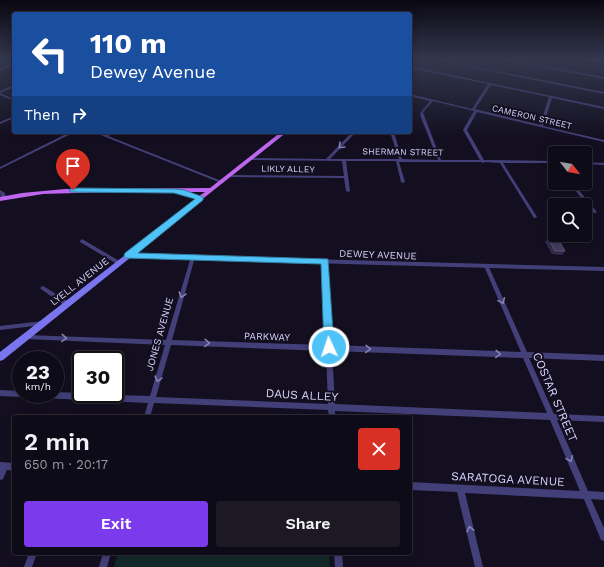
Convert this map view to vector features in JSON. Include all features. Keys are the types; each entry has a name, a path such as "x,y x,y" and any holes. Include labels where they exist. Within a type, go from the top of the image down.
{"main road":[{"name":"LYELL AVENUE","path":"0,357 281,134"},
{"path":"2,198 73,190 211,190"},
{"path":"174,191 182,192 200,199"}],"street":[{"path":"483,162 465,130 489,85"},
{"path":"497,85 604,108"},
{"path":"565,85 604,93"},
{"path":"0,93 12,87"},
{"path":"0,93 12,99"},
{"name":"CAMERON STREET","path":"412,95 604,141"},
{"path":"541,126 551,96"},
{"path":"432,100 422,112 422,115 440,161"},
{"path":"0,123 12,118"},
{"path":"0,168 69,134"},
{"path":"100,134 222,182"},
{"path":"106,136 110,134"},
{"path":"327,160 352,134"},
{"path":"392,134 403,182"},
{"name":"SHERMAN STREET","path":"250,159 548,162"},
{"path":"344,160 348,191"},
{"path":"501,162 535,217"},
{"path":"592,163 604,164"},
{"name":"LIKLY ALLEY","path":"229,176 346,177"},
{"path":"577,190 595,212"},
{"path":"0,191 3,194 2,198"},
{"path":"82,241 119,263"},
{"name":"DEWEY AVENUE","path":"128,256 604,269"},
{"name":"JONES AVENUE","path":"148,415 193,257"},
{"path":"325,261 332,415"},
{"name":"COSTAR STREET","path":"486,266 604,536"},
{"path":"43,288 67,304"},
{"path":"0,328 43,323"},
{"name":"PARKWAY","path":"25,337 604,358"},
{"name":"DAUS ALLEY","path":"0,393 604,419"},
{"path":"0,476 2,466 12,467"},
{"name":"SARATOGA AVENUE","path":"412,486 604,496"},
{"path":"460,489 479,567"},
{"path":"28,567 32,555"},
{"path":"103,567 106,555"},
{"path":"338,555 339,567"}],"green space":[{"path":"117,555 329,555 330,567 114,567"}],"building":[{"path":"550,242 560,242 565,251 555,251"}],"route":[{"path":"73,190 174,191 186,193 200,199 128,256 325,261 329,347"}]}
